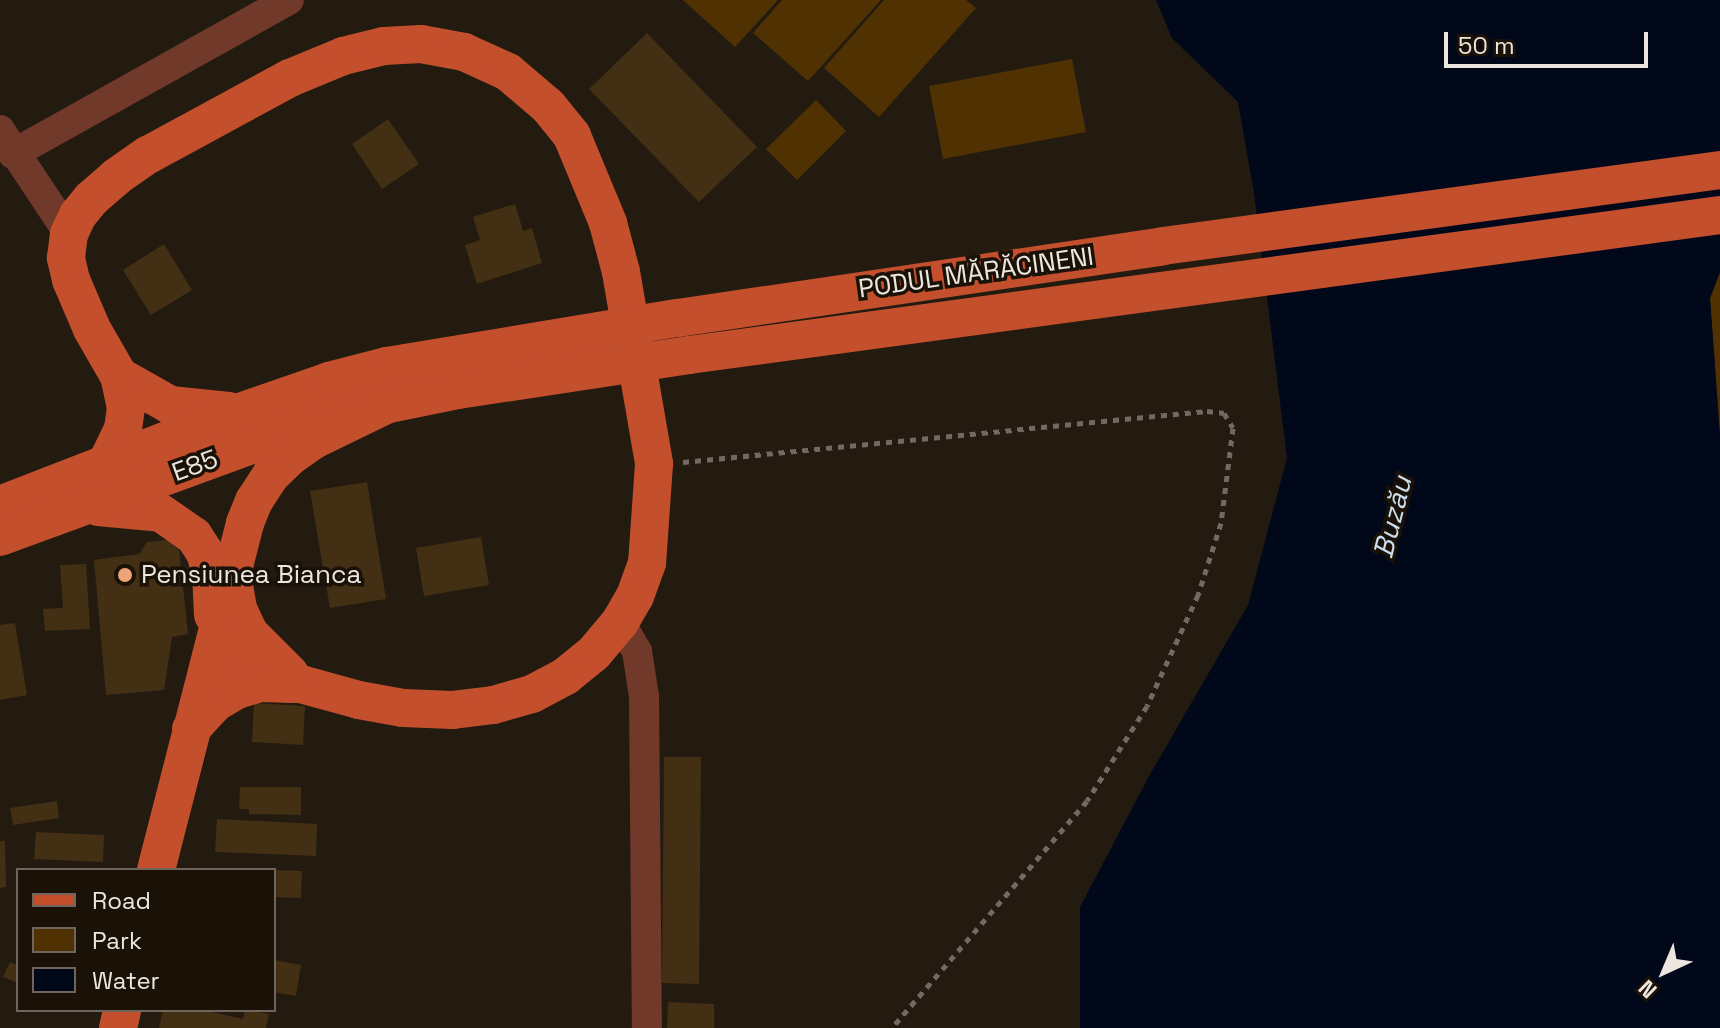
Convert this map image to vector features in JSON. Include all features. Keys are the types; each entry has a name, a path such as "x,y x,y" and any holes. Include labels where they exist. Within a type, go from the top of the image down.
{"main road":[{"path":"106,464 123,429 126,408 119,376 71,280 66,258 69,234 91,199 116,177 148,155 290,78 343,56 384,46 421,44 464,52 508,72 548,106 572,136 591,177 621,272 654,464 647,563 635,596 620,622 594,653 566,676 532,694 493,705 453,710 403,708 301,684 213,651"},
{"name":"PODUL MĂRĂCINENI","path":"390,384 678,318 1163,246 1720,170"},
{"name":"PODUL MĂRĂCINENI","path":"240,412 329,381 390,384 767,344 1720,215"},
{"path":"119,376 170,405 194,411 240,412"},
{"path":"156,868 245,523 271,475 390,384"},
{"name":"E85","path":"0,537 331,416 390,384"},
{"name":"E85","path":"0,505 240,412"},
{"path":"83,507 161,513 194,536 205,553 211,573 213,651"},
{"path":"232,575 238,609 249,633 265,653 301,684"},
{"path":"191,729 215,703 237,690 260,683 301,684"}],"street":[{"path":"69,234 7,142 289,0"},
{"path":"620,622 637,651 644,696 647,1028"}],"path":[{"path":"654,464 1207,411 1224,413 1233,428 1221,523 1198,595 1147,706 1087,801 892,1028"}],"green space":[{"path":"683,0 778,0 735,47"},
{"path":"782,0 881,0 808,81 753,33"},
{"path":"884,0 966,0 976,8 879,117 824,68"},
{"path":"1072,59 1086,132 943,159 929,86"},
{"path":"816,100 846,131 797,180 766,149"},
{"path":"1720,272 1720,436 1710,298"}],"water":[{"name":"Buzău","path":"1156,0 1720,0 1720,272 1710,298 1720,436 1720,1028 1080,1028 1080,907 1148,778 1248,605 1287,458 1254,193 1238,102 1172,38"}],"building":[{"path":"647,33 757,147 699,202 589,89"},
{"path":"388,119 419,164 382,189 352,144"},
{"path":"515,204 523,231 532,228 542,263 477,284 465,245 480,240 473,217"},
{"path":"164,244 192,290 151,315 123,270"},
{"path":"367,482 386,599 330,608 310,491"},
{"path":"481,537 489,585 424,596 416,548"},
{"path":"178,539 188,634 172,637 164,690 106,695 94,560 139,554 147,542"},
{"path":"86,564 90,629 45,631 43,609 63,608 60,565"},
{"path":"15,623 27,695 0,700 0,625"},
{"path":"254,703 305,706 303,745 252,742"},
{"path":"664,757 701,757 699,984 662,983"},
{"path":"240,787 301,787 301,815 249,814 249,809 239,809"},
{"path":"57,801 59,818 13,825 10,808"},
{"path":"217,819 317,824 316,856 215,852"},
{"path":"36,832 104,835 103,862 34,859"},
{"path":"0,841 5,841 6,887 0,888"},
{"path":"276,870 302,871 301,898 276,897"},
{"path":"276,960 301,965 296,996 276,992"},
{"path":"10,962 16,964 16,982 3,977"},
{"path":"668,1002 714,1004 714,1028 667,1028"},
{"path":"163,1012 212,1012 243,1019 245,1012 269,1014 266,1028 159,1028"}],"place":[{"name":"Pensiunea Bianca","path":"125,575"}]}
